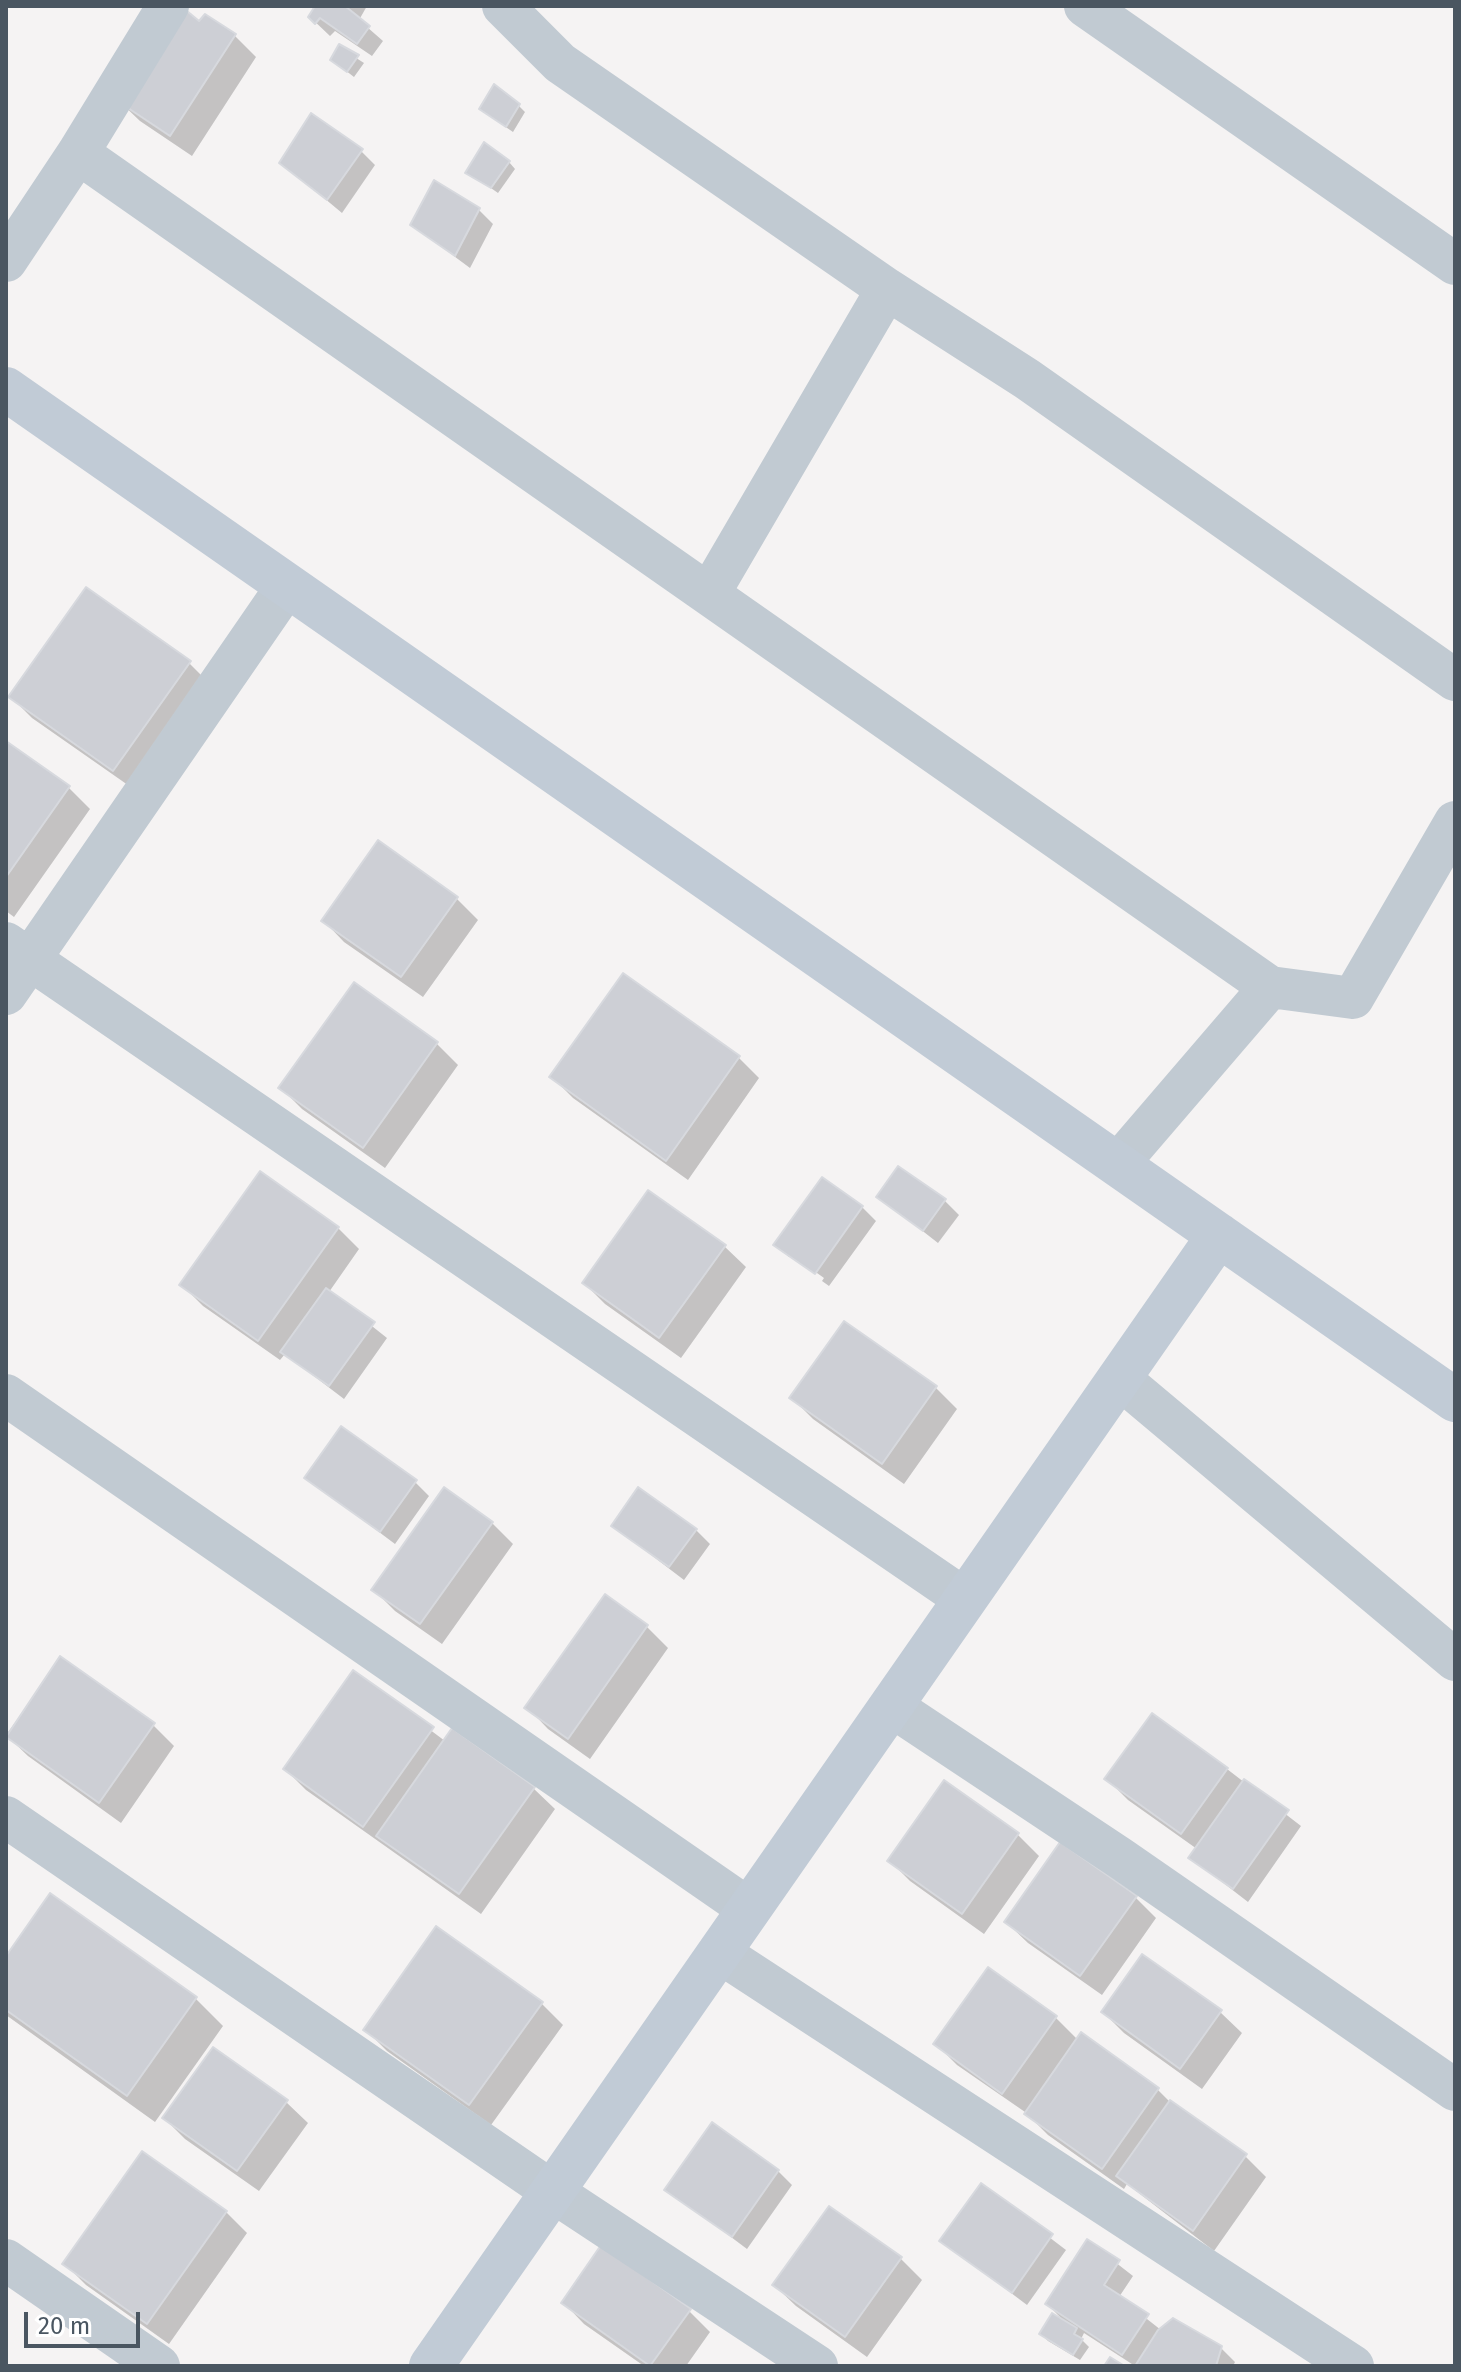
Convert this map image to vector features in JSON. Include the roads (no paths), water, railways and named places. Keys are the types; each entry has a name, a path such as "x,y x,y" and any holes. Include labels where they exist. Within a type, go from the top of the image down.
{"street":[{"path":"6,261 78,153 168,6"},
{"path":"503,6 560,63 887,289 1027,379 1455,680"},
{"path":"1085,6 1455,264"},
{"path":"78,153 1270,987 1353,998 1455,822"},
{"path":"709,594 887,289"},
{"path":"6,389 1455,1400"},
{"path":"6,994 18,951 287,586"},
{"path":"18,951 965,1599"},
{"path":"1118,1164 1270,987"},
{"path":"431,2366 1219,1235"},
{"path":"1119,1378 1455,1660"},
{"path":"6,1395 749,1909"},
{"path":"891,1706 1120,1858 1455,2090"},
{"path":"6,1817 553,2192 817,2366"},
{"path":"720,1953 1353,2366"},
{"path":"6,2260 159,2366"}]}
